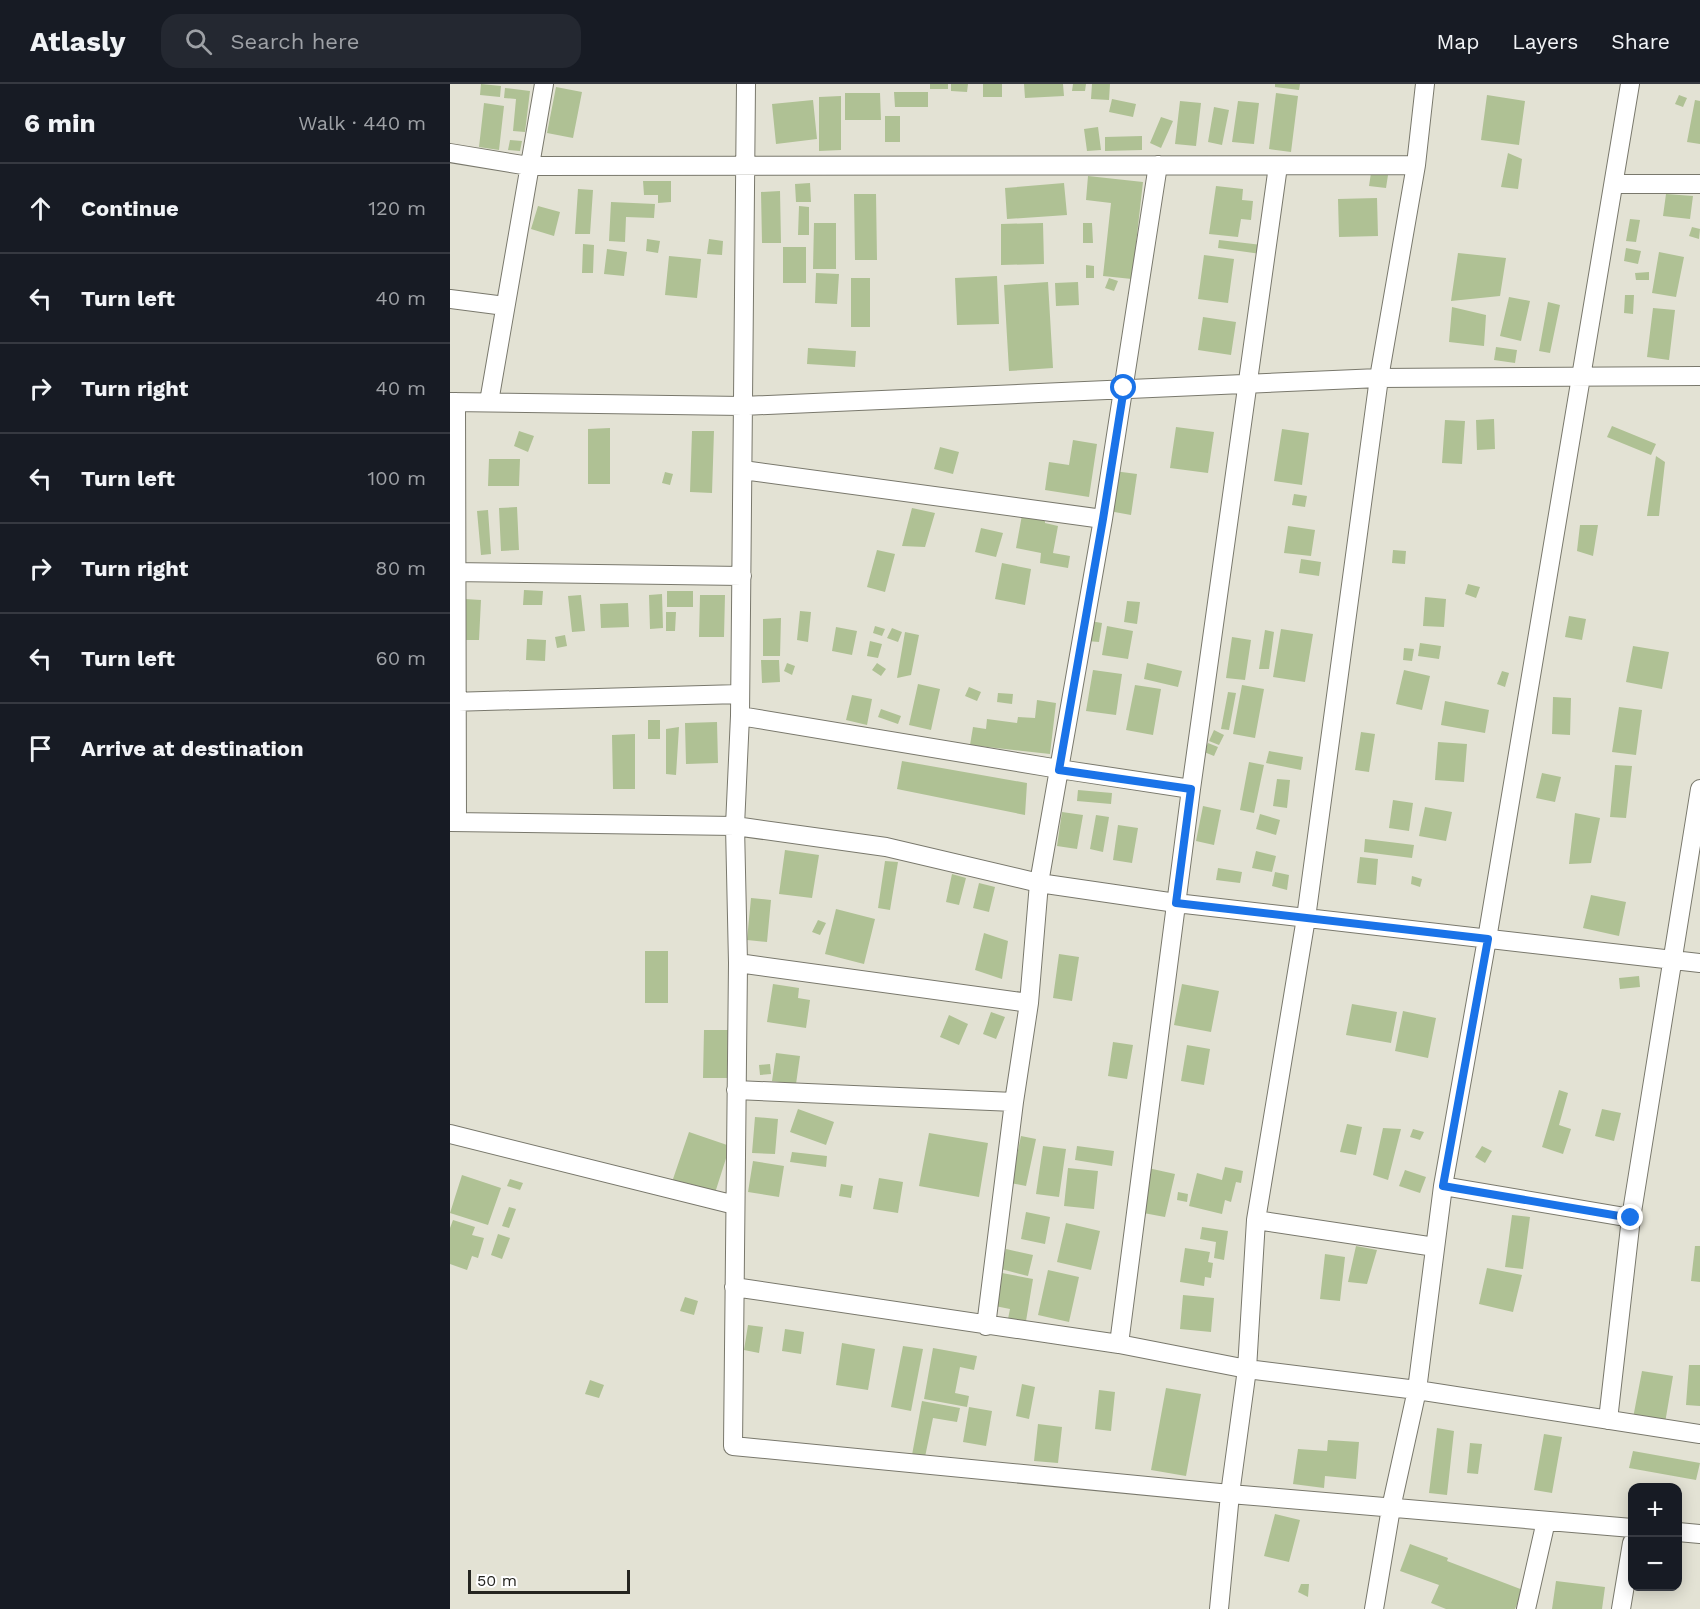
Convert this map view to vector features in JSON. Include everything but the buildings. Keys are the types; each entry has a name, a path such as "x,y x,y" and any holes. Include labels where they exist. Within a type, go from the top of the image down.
{"street":[{"path":"489,402 544,84"},
{"path":"747,84 740,716 735,826 738,963 733,1446 1230,1494 1628,1528"},
{"path":"1219,1609 1230,1494 1247,1370 1256,1220 1306,918 1380,378 1416,165 1425,84"},
{"path":"1374,1609 1391,1508 1417,1390 1443,1186 1488,939 1630,84"},
{"path":"450,153 529,166 1416,165"},
{"path":"986,1326 1014,1102 1029,1004 1039,883 1103,519 1158,165"},
{"path":"1119,1344 1191,789 1278,165"},
{"path":"1614,184 1700,184"},
{"path":"450,299 505,306"},
{"path":"1700,376 1380,378 743,406 453,402 454,822 735,826 886,847 1039,883 1176,903 1700,963"},
{"path":"743,470 1103,519"},
{"path":"453,572 742,576"},
{"path":"453,702 740,694"},
{"path":"740,716 1059,770 1191,789"},
{"path":"1608,1420 1631,1218 1700,789"},
{"path":"738,963 1029,1004"},
{"path":"736,1090 1014,1102"},
{"path":"450,1134 735,1205"},
{"path":"1443,1186 1631,1218"},
{"path":"1256,1220 1435,1247"},
{"path":"734,1287 1119,1344 1247,1370 1417,1390 1700,1434"},
{"path":"1526,1609 1546,1521"},
{"path":"1682,1532 1700,1534"},
{"path":"1621,1609 1628,1567"}],"route":[{"path":"1124,388 1059,770 1191,789 1176,903 1488,939 1443,1186 1631,1218"}]}
